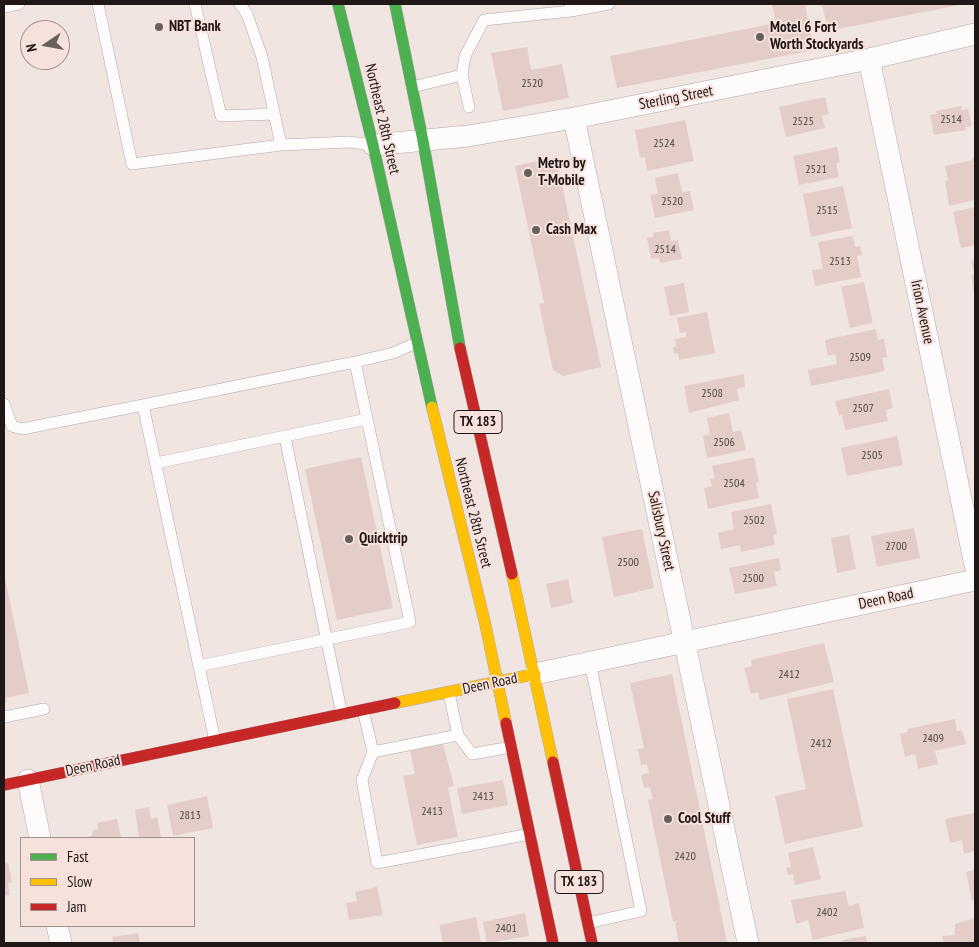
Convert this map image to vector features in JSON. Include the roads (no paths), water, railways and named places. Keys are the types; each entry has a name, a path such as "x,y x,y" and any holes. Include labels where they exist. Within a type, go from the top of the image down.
{"main road":[{"name":"Northeast 28th Street","path":"338,4 373,145 416,343 498,683 553,943"},
{"name":"Northeast 28th Street","path":"395,4 423,142 450,320 535,674 592,943"},
{"path":"416,343 431,333"},
{"name":"Deen Road","path":"4,785 535,674"}],"street":[{"name":"Sterling Street","path":"373,145 423,142 574,118 869,58 975,34"},
{"name":"Irion Avenue","path":"869,58 975,565"},
{"name":"Salisbury Street","path":"574,118 748,943"},
{"name":"Deen Road","path":"535,674 975,580"},
{"path":"28,780 40,837"},
{"path":"58,927 61,943"}],"lane":[{"path":"4,7 18,4"},
{"path":"98,4 132,164 281,145 349,142 373,145"},
{"path":"195,4 221,116 274,114"},
{"path":"240,4 246,14 262,57 281,145"},
{"path":"469,107 462,75 465,56 484,20 570,7 609,4"},
{"path":"412,87 462,75"},
{"path":"4,404 12,426 22,429 355,362 393,353 416,343"},
{"path":"199,666 410,622 355,362"},
{"path":"143,405 215,741"},
{"path":"156,463 367,419"},
{"path":"285,436 342,714"},
{"path":"588,924 641,911 590,662"},
{"path":"449,693 458,735 472,754 511,747"},
{"path":"4,717 44,709"},
{"path":"363,710 373,752 362,780 377,864 530,834"},
{"path":"373,752 458,735"}],"place":[{"name":"NBT Bank","path":"159,27"},
{"name":"Motel 6 Fort Worth Stockyards","path":"760,37"},
{"name":"Metro by T-Mobile","path":"528,173"},
{"name":"Cash Max","path":"536,230"},
{"name":"Quicktrip","path":"349,539"},
{"name":"Cool Stuff","path":"668,819"}]}
